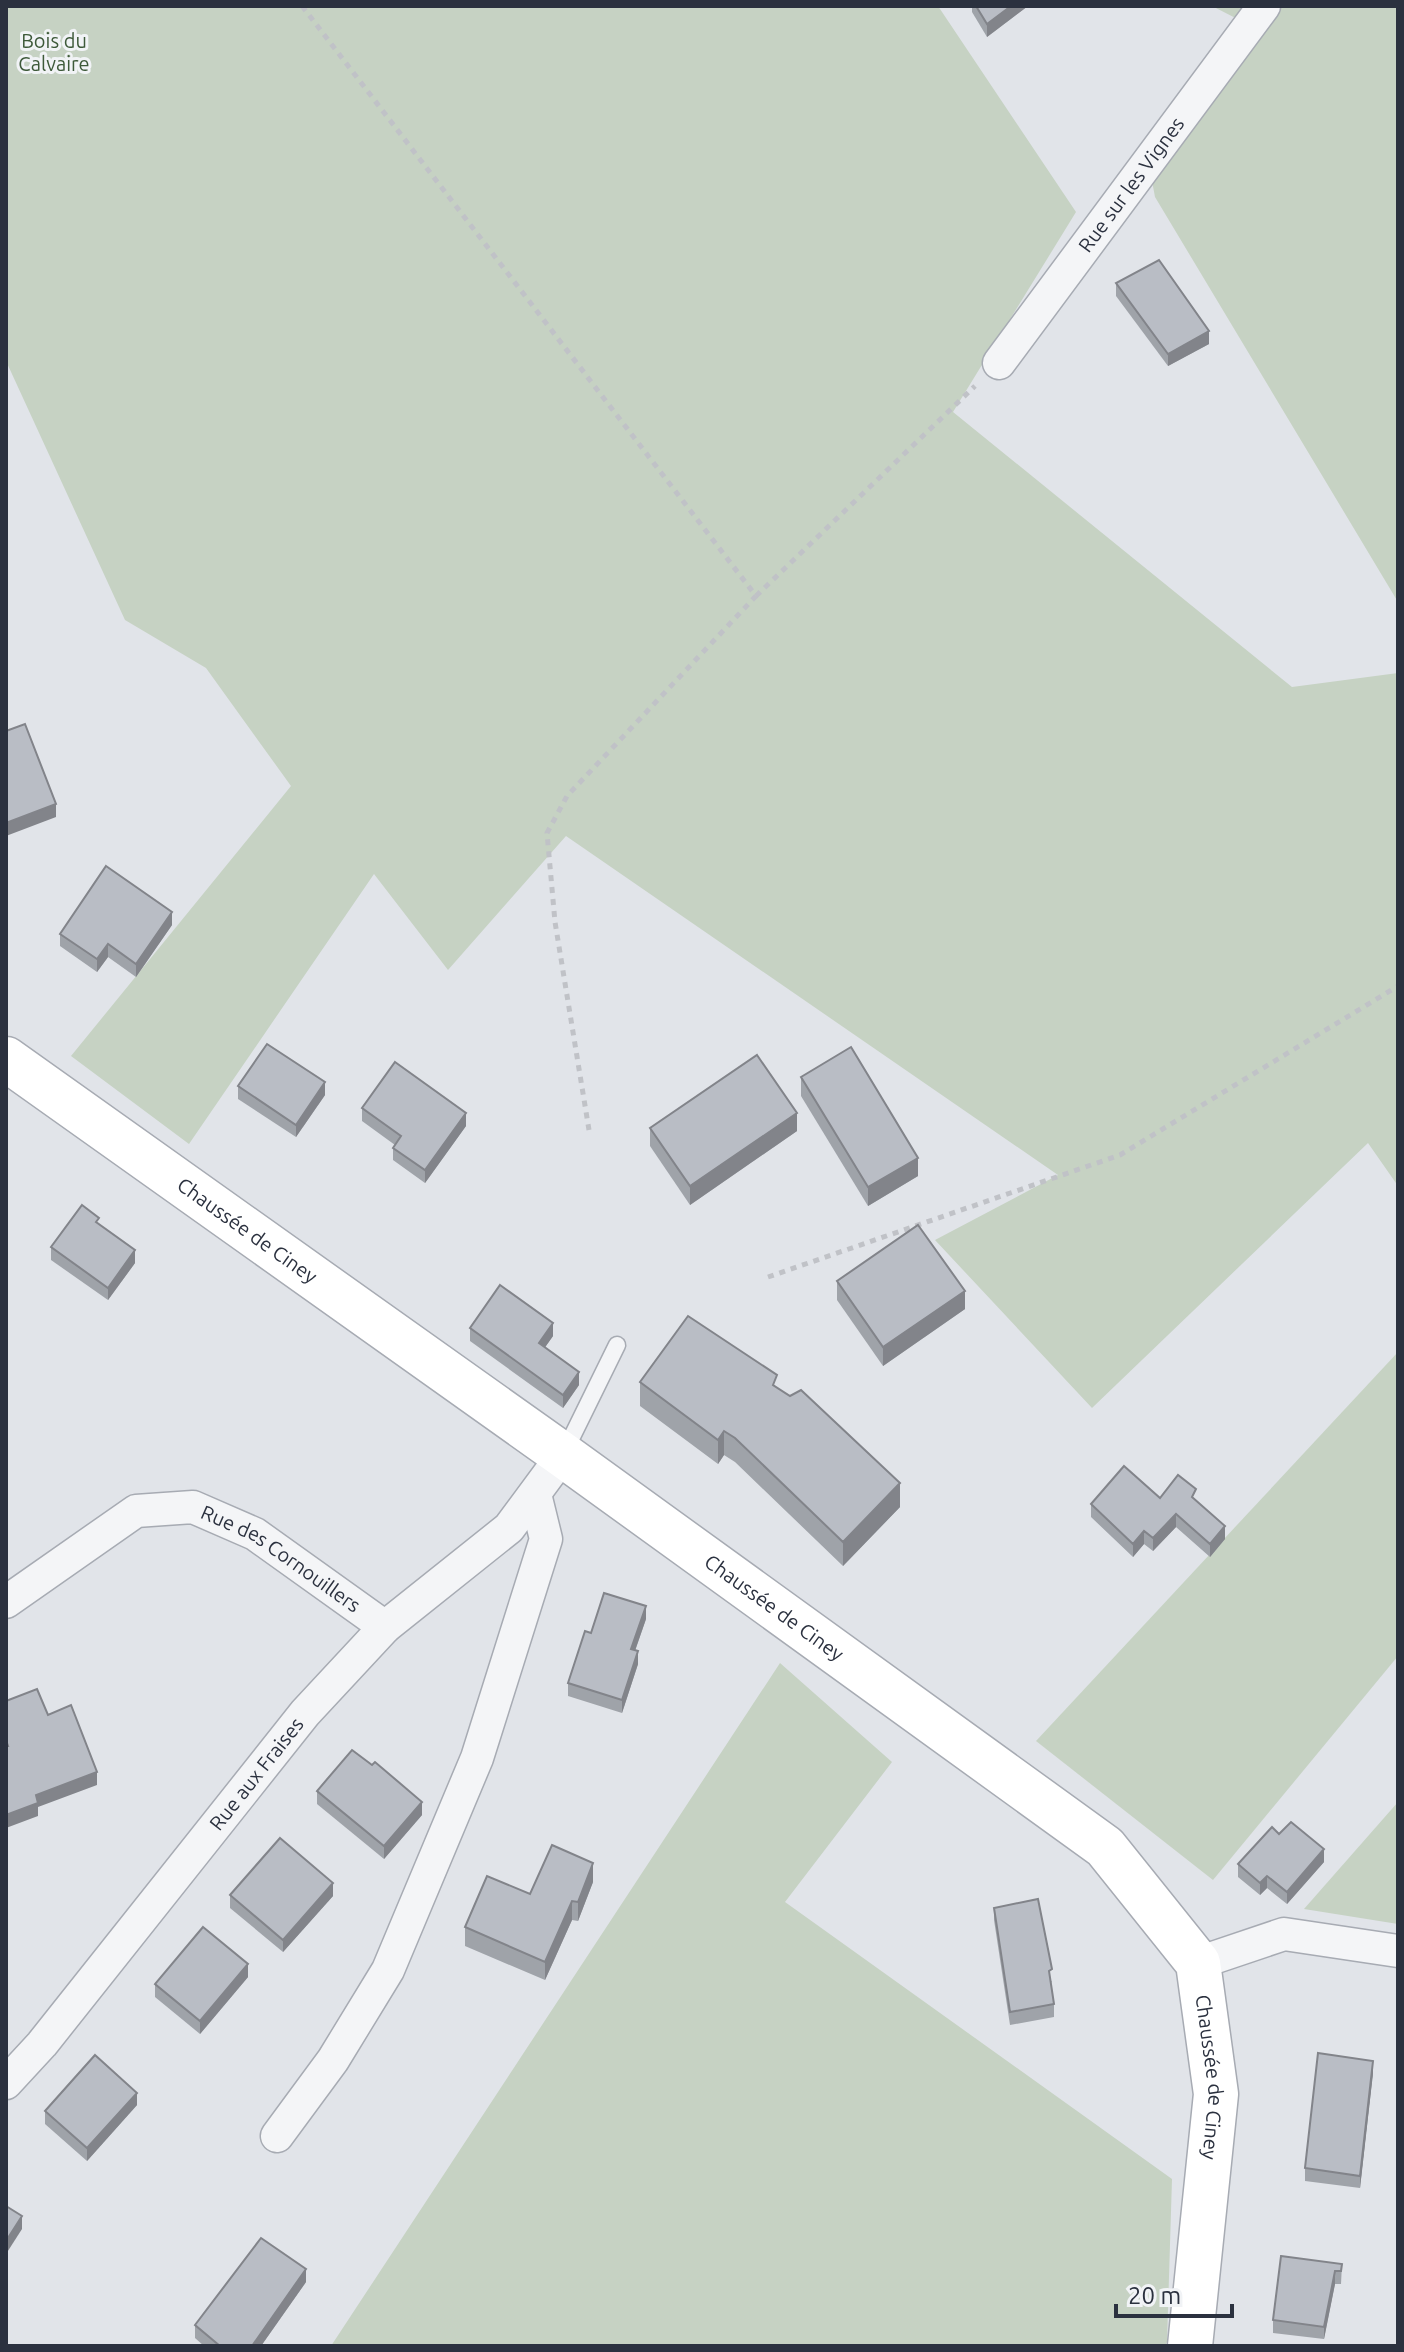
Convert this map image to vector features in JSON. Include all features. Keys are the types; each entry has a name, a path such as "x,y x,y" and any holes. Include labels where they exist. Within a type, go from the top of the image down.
{"main road":[{"name":"Chaussée de Ciney","path":"6,1059 563,1455 1105,1847 1198,1963 1216,2094 1190,2346"}],"street":[{"name":"Rue sur les Vignes","path":"999,363 1264,6"},
{"name":"Rue aux Fraises","path":"6,2083 42,2044 305,1713 385,1627 509,1528 563,1455"},
{"path":"277,2136 333,2060 388,1970 477,1758 546,1539 535,1494"},
{"name":"Rue des Cornouillers","path":"6,1602 136,1511 193,1507 255,1534 385,1627"},
{"path":"1198,1963 1284,1934 1398,1951"}],"lane":[{"path":"563,1455 617,1345"}],"path":[{"path":"302,6 756,596"},
{"path":"589,1130 555,922 547,833 567,796 756,596 999,363"},
{"path":"768,1277 1120,1155 1398,986"}],"green space":[{"name":"Bois du Calvaire","path":"6,6 938,6 1076,212 953,412 1292,687 1398,673 1398,1186 1368,1143 1092,1408 935,1240 1058,1175 566,836 448,970 374,874 189,1144 71,1056 291,786 206,668 125,620 6,361"},
{"path":"1212,6 1398,6 1398,602 1155,197 1152,181 1257,29"},
{"path":"1398,1352 1398,1656 1213,1880 1036,1741"},
{"path":"780,1663 892,1762 785,1902 1172,2179 1165,2346 331,2346"},
{"path":"1398,1802 1398,1924 1304,1909"}],"building":[{"path":"976,6 1011,6 987,24"},
{"path":"1159,260 1209,331 1168,354 1116,283"},
{"path":"25,724 56,804 6,823 6,731"},
{"path":"106,866 172,912 136,964 108,944 97,959 60,934"},
{"path":"267,1044 325,1082 296,1125 238,1086"},
{"path":"851,1047 918,1158 868,1187 801,1077"},
{"path":"757,1055 797,1113 690,1186 650,1128"},
{"path":"395,1062 466,1113 425,1170 393,1148 401,1136 362,1108"},
{"path":"82,1205 99,1218 96,1222 135,1250 108,1288 51,1247"},
{"path":"918,1225 965,1291 883,1347 837,1281"},
{"path":"500,1285 553,1323 539,1343 579,1372 563,1395 470,1328"},
{"path":"688,1316 777,1375 773,1385 790,1396 801,1390 900,1483 843,1542 735,1438 724,1431 718,1440 640,1382"},
{"path":"1124,1466 1160,1498 1178,1475 1196,1489 1192,1497 1225,1526 1210,1544 1176,1514 1153,1538 1144,1531 1133,1544 1091,1504"},
{"path":"604,1593 646,1606 631,1649 638,1651 622,1700 568,1683 585,1631 591,1633"},
{"path":"37,1689 48,1715 71,1705 97,1772 36,1795 38,1803 6,1815 6,1701"},
{"path":"352,1750 372,1765 375,1762 422,1802 384,1846 317,1791"},
{"path":"1291,1822 1324,1849 1287,1892 1267,1876 1260,1883 1238,1864 1272,1827 1279,1834"},
{"path":"280,1838 333,1883 283,1940 230,1895"},
{"path":"552,1845 593,1863 578,1902 572,1901 545,1962 465,1927 487,1876 530,1894"},
{"path":"1038,1899 1052,1969 1049,1971 1054,2004 1010,2012 994,1908"},
{"path":"203,1927 248,1964 200,2021 155,1984"},
{"path":"1318,2053 1373,2061 1360,2176 1305,2168"},
{"path":"95,2055 137,2093 87,2148 45,2111"},
{"path":"6,2206 22,2216 6,2241"},
{"path":"261,2238 306,2269 252,2346 220,2346 195,2325"},
{"path":"1281,2256 1342,2264 1341,2271 1335,2271 1324,2327 1273,2320"}]}
